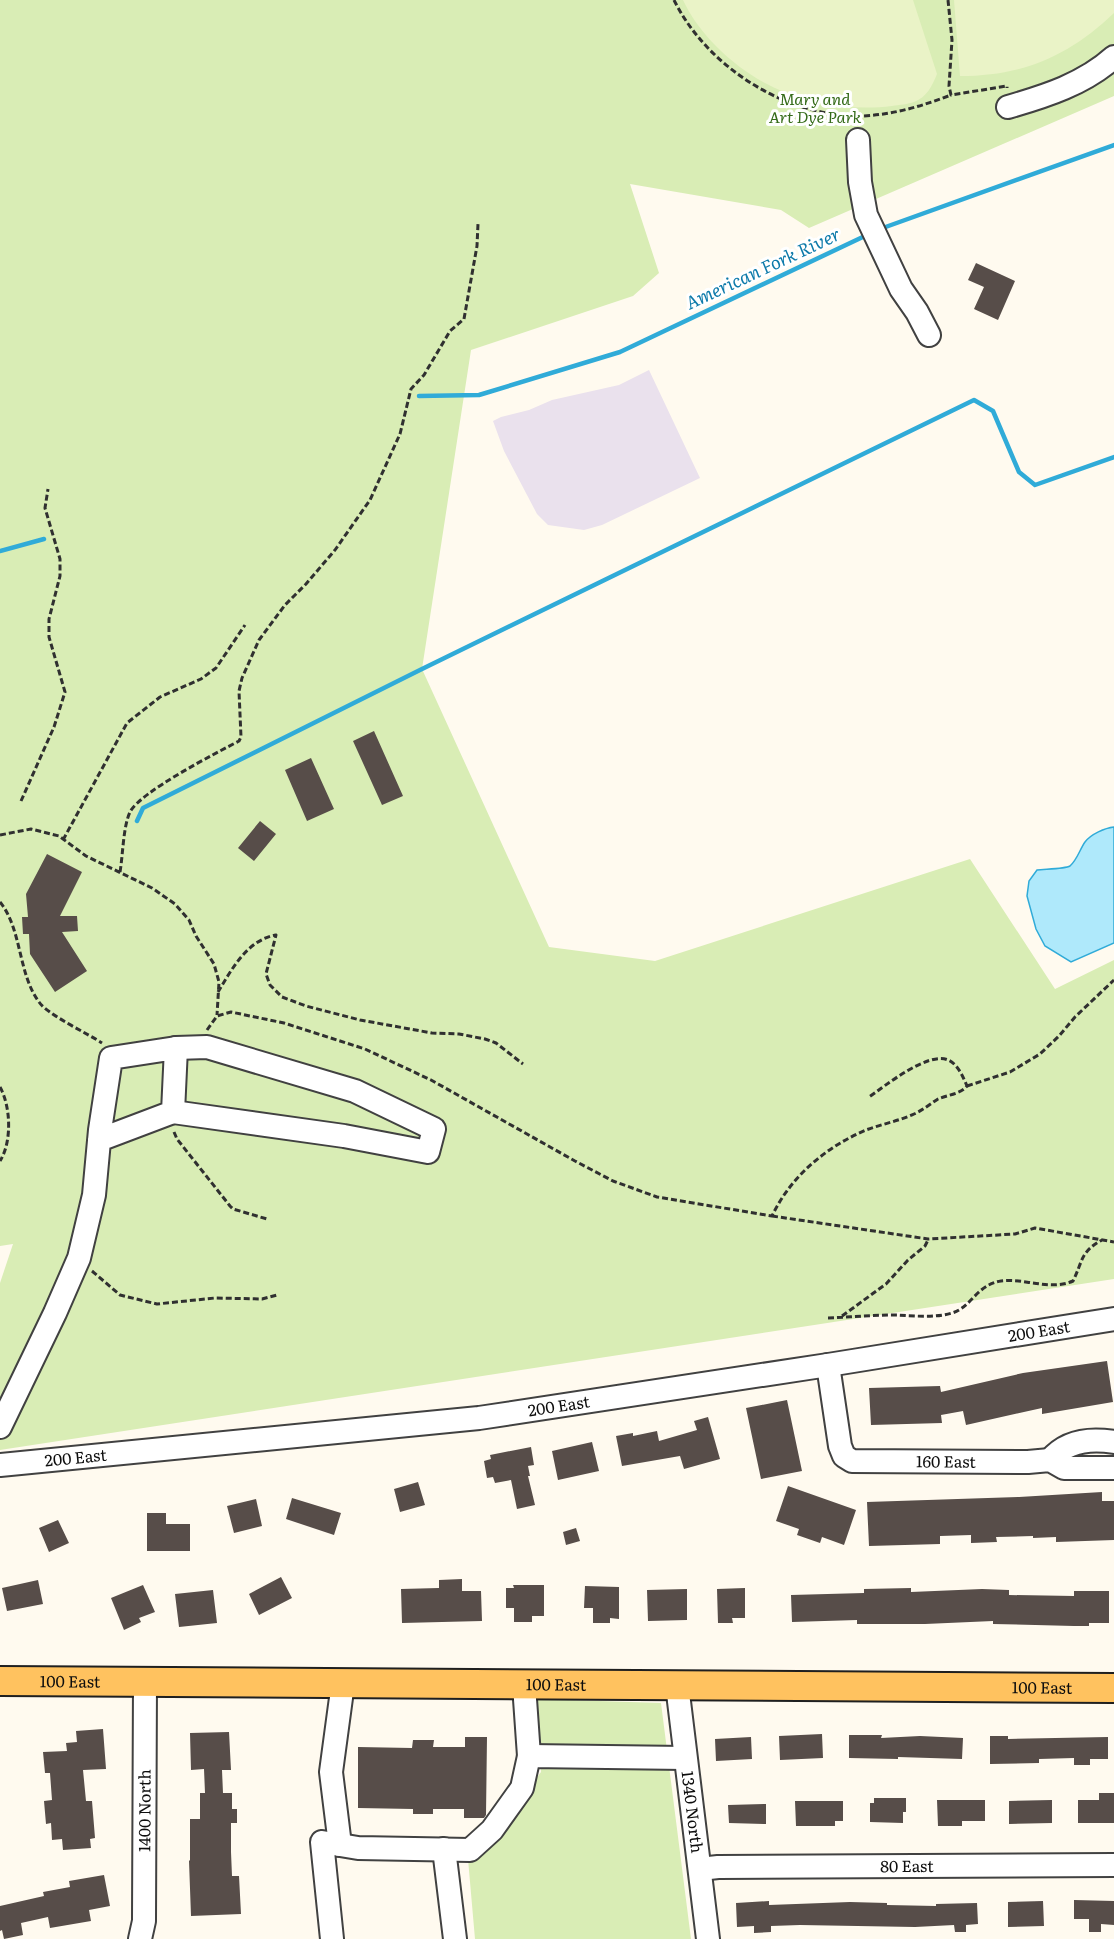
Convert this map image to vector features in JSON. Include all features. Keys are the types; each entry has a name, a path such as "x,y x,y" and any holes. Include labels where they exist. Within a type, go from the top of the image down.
{"main road":[{"name":"100 East","path":"0,1681 1114,1689"}],"street":[{"path":"1008,107 1046,96 1078,82 1114,57"},
{"path":"858,141 860,182 866,215 901,289 929,335"},
{"path":"0,1427 79,1258 94,1195 99,1140 111,1058 176,1048 207,1047 355,1091 434,1129 429,1152 344,1136 173,1112 99,1140"},
{"path":"173,1112 176,1048"},
{"name":"200 East","path":"0,1466 480,1418 1114,1319"},
{"name":"160 East","path":"828,1365 837,1433 844,1456 852,1461 1050,1460 1064,1468 1114,1468"},
{"path":"1050,1460 1057,1452 1069,1445 1100,1440 1114,1442"},
{"name":"1400 North","path":"140,1939 144,1921 145,1682"},
{"path":"340,1845 332,1772 343,1683"},
{"path":"332,1939 322,1842 358,1848 470,1850 492,1830 522,1788 529,1756 524,1685"},
{"name":"1340 North","path":"677,1685 708,1939"},
{"path":"529,1756 685,1758"},
{"path":"444,1849 455,1939"},
{"name":"80 East","path":"700,1869 1114,1864"}],"path":[{"path":"674,0 705,46 725,64 746,81 799,105 833,114 862,116 921,106 951,95"},
{"path":"948,0 952,40 949,86"},
{"path":"120,872 129,816 136,802 174,777 239,741 241,737 239,691 242,678 259,640 279,612 335,550 370,500 400,434 411,389 428,369 450,331 464,319 477,246 478,224"},
{"path":"21,801 54,727 65,692 49,637 49,619 60,576 60,559 45,508 48,489"},
{"path":"63,840 127,723 160,697 201,679 216,668 245,625"},
{"path":"0,835 31,829 59,836 86,856 153,888 175,904 189,920 196,936 214,964 219,982 217,1016 203,1036 176,1048"},
{"path":"0,902 8,912 21,960 40,1005 100,1042 108,1050 111,1058"},
{"path":"218,992 240,958 263,937 276,935 266,974 270,985 282,997 306,1006 360,1020 432,1033 459,1034 485,1039 496,1043 523,1064"},
{"path":"772,1215 798,1176 817,1158 838,1144 863,1132 916,1113 945,1096 965,1090 967,1086 1010,1072 1040,1054 1114,980"},
{"path":"217,1016 231,1012 284,1023 365,1049 431,1080 613,1181 657,1197 928,1239 1015,1234 1035,1228 1114,1242"},
{"path":"869,1097 911,1069 928,1061 941,1059 950,1060 959,1070 967,1086"},
{"path":"0,1087 8,1108 7,1143 0,1161"},
{"path":"173,1112 174,1132 177,1139 230,1206 233,1209 267,1219"},
{"path":"840,1317 886,1284 908,1260 925,1246 928,1239"},
{"path":"828,1318 953,1313 989,1284 1003,1281 1064,1285 1073,1281 1080,1259 1087,1249 1103,1239"},
{"path":"79,1258 120,1295 140,1301 157,1304 215,1298 262,1299 277,1296"}],"shaded area":[{"path":"649,370 700,478 602,525 584,530 548,525 537,514 504,451 493,421 552,400 619,385"}],"green space":[{"name":"Mary and Art Dye Park","path":"0,0 1114,0 1114,96 809,228 781,210 630,184 659,273 633,296 471,350 422,669 549,947 655,961 970,859 1055,989 1114,960 1114,1279 0,1450 0,1283 13,1244 0,1246"},
{"path":"683,0 913,0 937,74 926,94 914,102 903,104 874,107 837,106 800,98 766,83 730,59 703,32"},
{"path":"954,0 1114,0 1114,13 1080,41 1044,61 1004,72 960,76"},
{"path":"537,1699 661,1703 691,1939 475,1939 468,1859 479,1857 541,1772"}],"water":[{"path":"1114,827 1114,943 1071,962 1045,946 1036,929 1027,896 1029,881 1037,870 1070,866 1088,839 1098,832"}],"building":[{"path":"976,263 1015,281 998,320 974,309 984,287 968,280"},
{"path":"374,731 403,796 382,805 353,741"},
{"path":"311,758 334,809 307,821 285,770"},
{"path":"260,821 276,834 254,861 238,848"},
{"path":"47,854 82,872 60,916 77,916 78,931 62,932 87,971 55,992 30,954 29,934 23,934 22,917 28,917 26,894"},
{"path":"1107,1361 1113,1402 1042,1414 1042,1408 966,1425 963,1411 941,1415 942,1423 871,1425 869,1388 940,1386 941,1392 1023,1373"},
{"path":"787,1400 802,1471 761,1479 746,1408"},
{"path":"708,1417 720,1459 684,1469 680,1456 622,1466 616,1436 633,1433 633,1436 657,1431 659,1441 697,1430 694,1421"},
{"path":"592,1442 599,1471 558,1480 552,1451"},
{"path":"531,1447 534,1465 528,1466 530,1476 528,1476 535,1505 517,1509 511,1480 495,1483 493,1477 487,1478 484,1461 491,1459 490,1455"},
{"path":"418,1482 425,1505 400,1512 394,1489"},
{"path":"788,1486 856,1510 844,1545 822,1537 820,1543 797,1535 799,1529 776,1521"},
{"path":"1102,1492 1102,1501 1114,1501 1114,1540 1056,1542 1056,1537 1033,1538 1033,1536 996,1537 997,1542 971,1543 971,1535 940,1536 940,1544 869,1546 867,1502"},
{"path":"292,1498 341,1513 334,1535 286,1519"},
{"path":"256,1499 262,1526 234,1533 227,1506"},
{"path":"147,1513 166,1513 166,1524 190,1524 190,1551 147,1551"},
{"path":"58,1520 69,1543 49,1552 39,1528"},
{"path":"576,1528 580,1541 566,1545 563,1532"},
{"path":"281,1577 292,1598 259,1615 249,1594"},
{"path":"462,1579 462,1591 481,1591 482,1621 402,1623 401,1589 439,1588 439,1580"},
{"path":"38,1580 43,1604 7,1611 2,1588"},
{"path":"143,1585 155,1612 139,1618 141,1622 124,1630 111,1598"},
{"path":"513,1585 544,1585 544,1616 532,1616 532,1622 514,1622 514,1608 506,1608 506,1588 514,1588"},
{"path":"585,1586 619,1587 619,1619 610,1618 610,1623 593,1623 593,1608 584,1608"},
{"path":"745,1588 745,1618 732,1618 733,1623 718,1623 717,1589"},
{"path":"911,1588 911,1592 982,1589 1009,1590 1009,1595 1074,1596 1074,1591 1109,1591 1109,1623 1074,1626 993,1624 993,1621 925,1624 857,1624 857,1620 792,1622 791,1595 864,1593 864,1589"},
{"path":"687,1589 687,1620 648,1621 647,1590"},
{"path":"213,1590 217,1623 179,1627 175,1594"},
{"path":"103,1729 106,1769 83,1770 86,1801 92,1801 95,1838 90,1839 91,1848 63,1850 62,1839 52,1840 51,1823 46,1824 44,1801 52,1800 50,1773 45,1773 43,1752 67,1751 66,1743 77,1742 76,1731"},
{"path":"229,1732 231,1770 222,1770 223,1793 232,1793 232,1809 237,1809 237,1823 231,1823 231,1852 232,1876 239,1876 241,1914 191,1916 190,1819 200,1819 200,1793 205,1793 204,1769 191,1770 190,1733"},
{"path":"822,1734 823,1758 780,1760 779,1736"},
{"path":"849,1735 882,1735 881,1738 920,1736 963,1738 962,1759 849,1758"},
{"path":"990,1736 1008,1736 1008,1739 1108,1737 1108,1759 1090,1759 1090,1765 1074,1765 1074,1758 1039,1759 1039,1763 990,1764"},
{"path":"465,1737 487,1737 486,1815 484,1818 464,1818 464,1809 433,1809 433,1814 413,1814 413,1809 358,1808 358,1747 412,1748 413,1740 434,1740 433,1747 465,1747"},
{"path":"751,1737 752,1759 716,1761 715,1739"},
{"path":"1099,1793 1114,1793 1114,1823 1078,1823 1078,1800 1099,1800"},
{"path":"874,1798 906,1798 903,1823 870,1822 870,1803 874,1803"},
{"path":"937,1800 985,1800 985,1821 962,1821 962,1826 938,1826"},
{"path":"1052,1800 1052,1823 1009,1824 1009,1801"},
{"path":"795,1801 843,1801 843,1821 835,1821 835,1826 796,1826"},
{"path":"766,1804 766,1824 729,1823 728,1805"},
{"path":"104,1875 110,1906 89,1910 91,1921 50,1928 48,1917 21,1923 23,1935 4,1939 2,1930 0,1931 0,1906 44,1896 43,1892 70,1887 69,1881"},
{"path":"1074,1900 1114,1901 1114,1925 1101,1924 1101,1932 1089,1932 1089,1919 1074,1919"},
{"path":"769,1901 769,1905 850,1902 936,1906 936,1904 977,1903 978,1924 966,1925 966,1932 955,1932 954,1925 771,1926 771,1932 754,1933 754,1926 737,1927 736,1903"},
{"path":"1043,1901 1044,1926 1008,1927 1008,1902"}],"waterway":[{"name":"American Fork River","path":"880,229 1114,145"},
{"name":"American Fork River","path":"419,396 479,395 620,352 867,235"},
{"path":"137,821 143,808 422,669 974,400 993,411 1019,472 1035,485 1114,457"},
{"name":"American Fork River","path":"0,551 44,539"}]}
